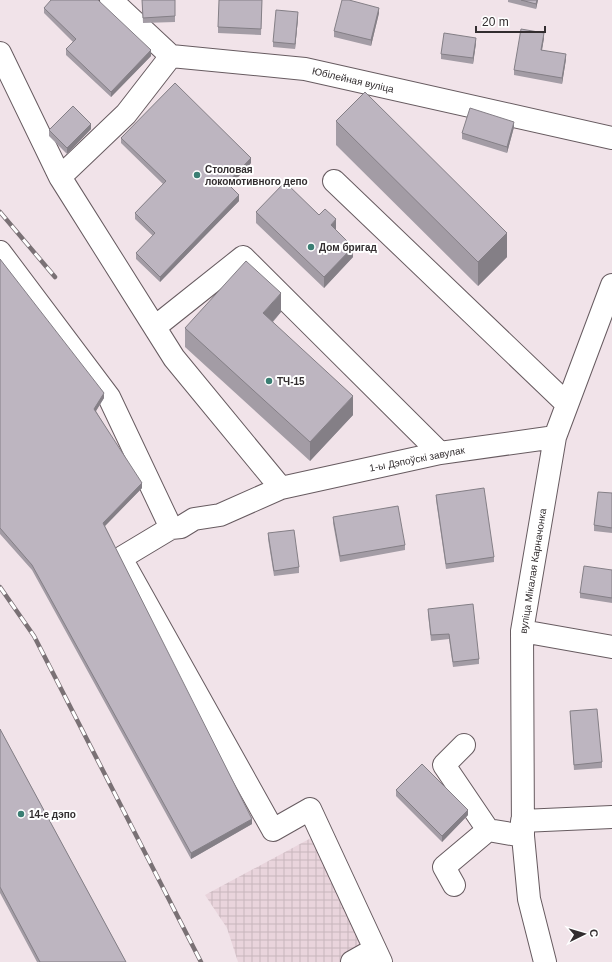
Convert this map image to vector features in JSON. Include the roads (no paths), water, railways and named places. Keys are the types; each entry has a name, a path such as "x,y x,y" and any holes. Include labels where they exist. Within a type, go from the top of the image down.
{"street":[{"path":"60,177 126,114 171,56 111,0"},
{"path":"0,53 60,177 174,358 281,488"},
{"name":"Юбілейная вуліца","path":"171,56 305,69 612,138"},
{"path":"334,181 567,404"},
{"path":"0,252 109,397 171,528"},
{"path":"155,327 243,257 440,453"},
{"name":"вуліца Мікалая Карначонка","path":"545,962 529,899 523,829 522,630 555,437 612,286"},
{"name":"1-ы Дэпоўскі завулак","path":"378,955 310,810 273,830 121,558 171,528 181,527 194,519 220,515 281,488 440,453 555,437"},
{"path":"522,630 612,647"},
{"path":"464,745 444,765 488,830"},
{"path":"454,885 444,868 488,830 523,829 612,817"},
{"path":"352,962 378,955"}],"railway":[{"path":"0,212 55,277"},
{"path":"0,587 34,636 201,962"}],"place":[{"name":"Столовая локомотивного депо","path":"197,175"},
{"name":"Дом бригад","path":"311,247"},
{"name":"ТЧ-15","path":"269,381"},
{"name":"14-е дэпо","path":"21,814"}]}
